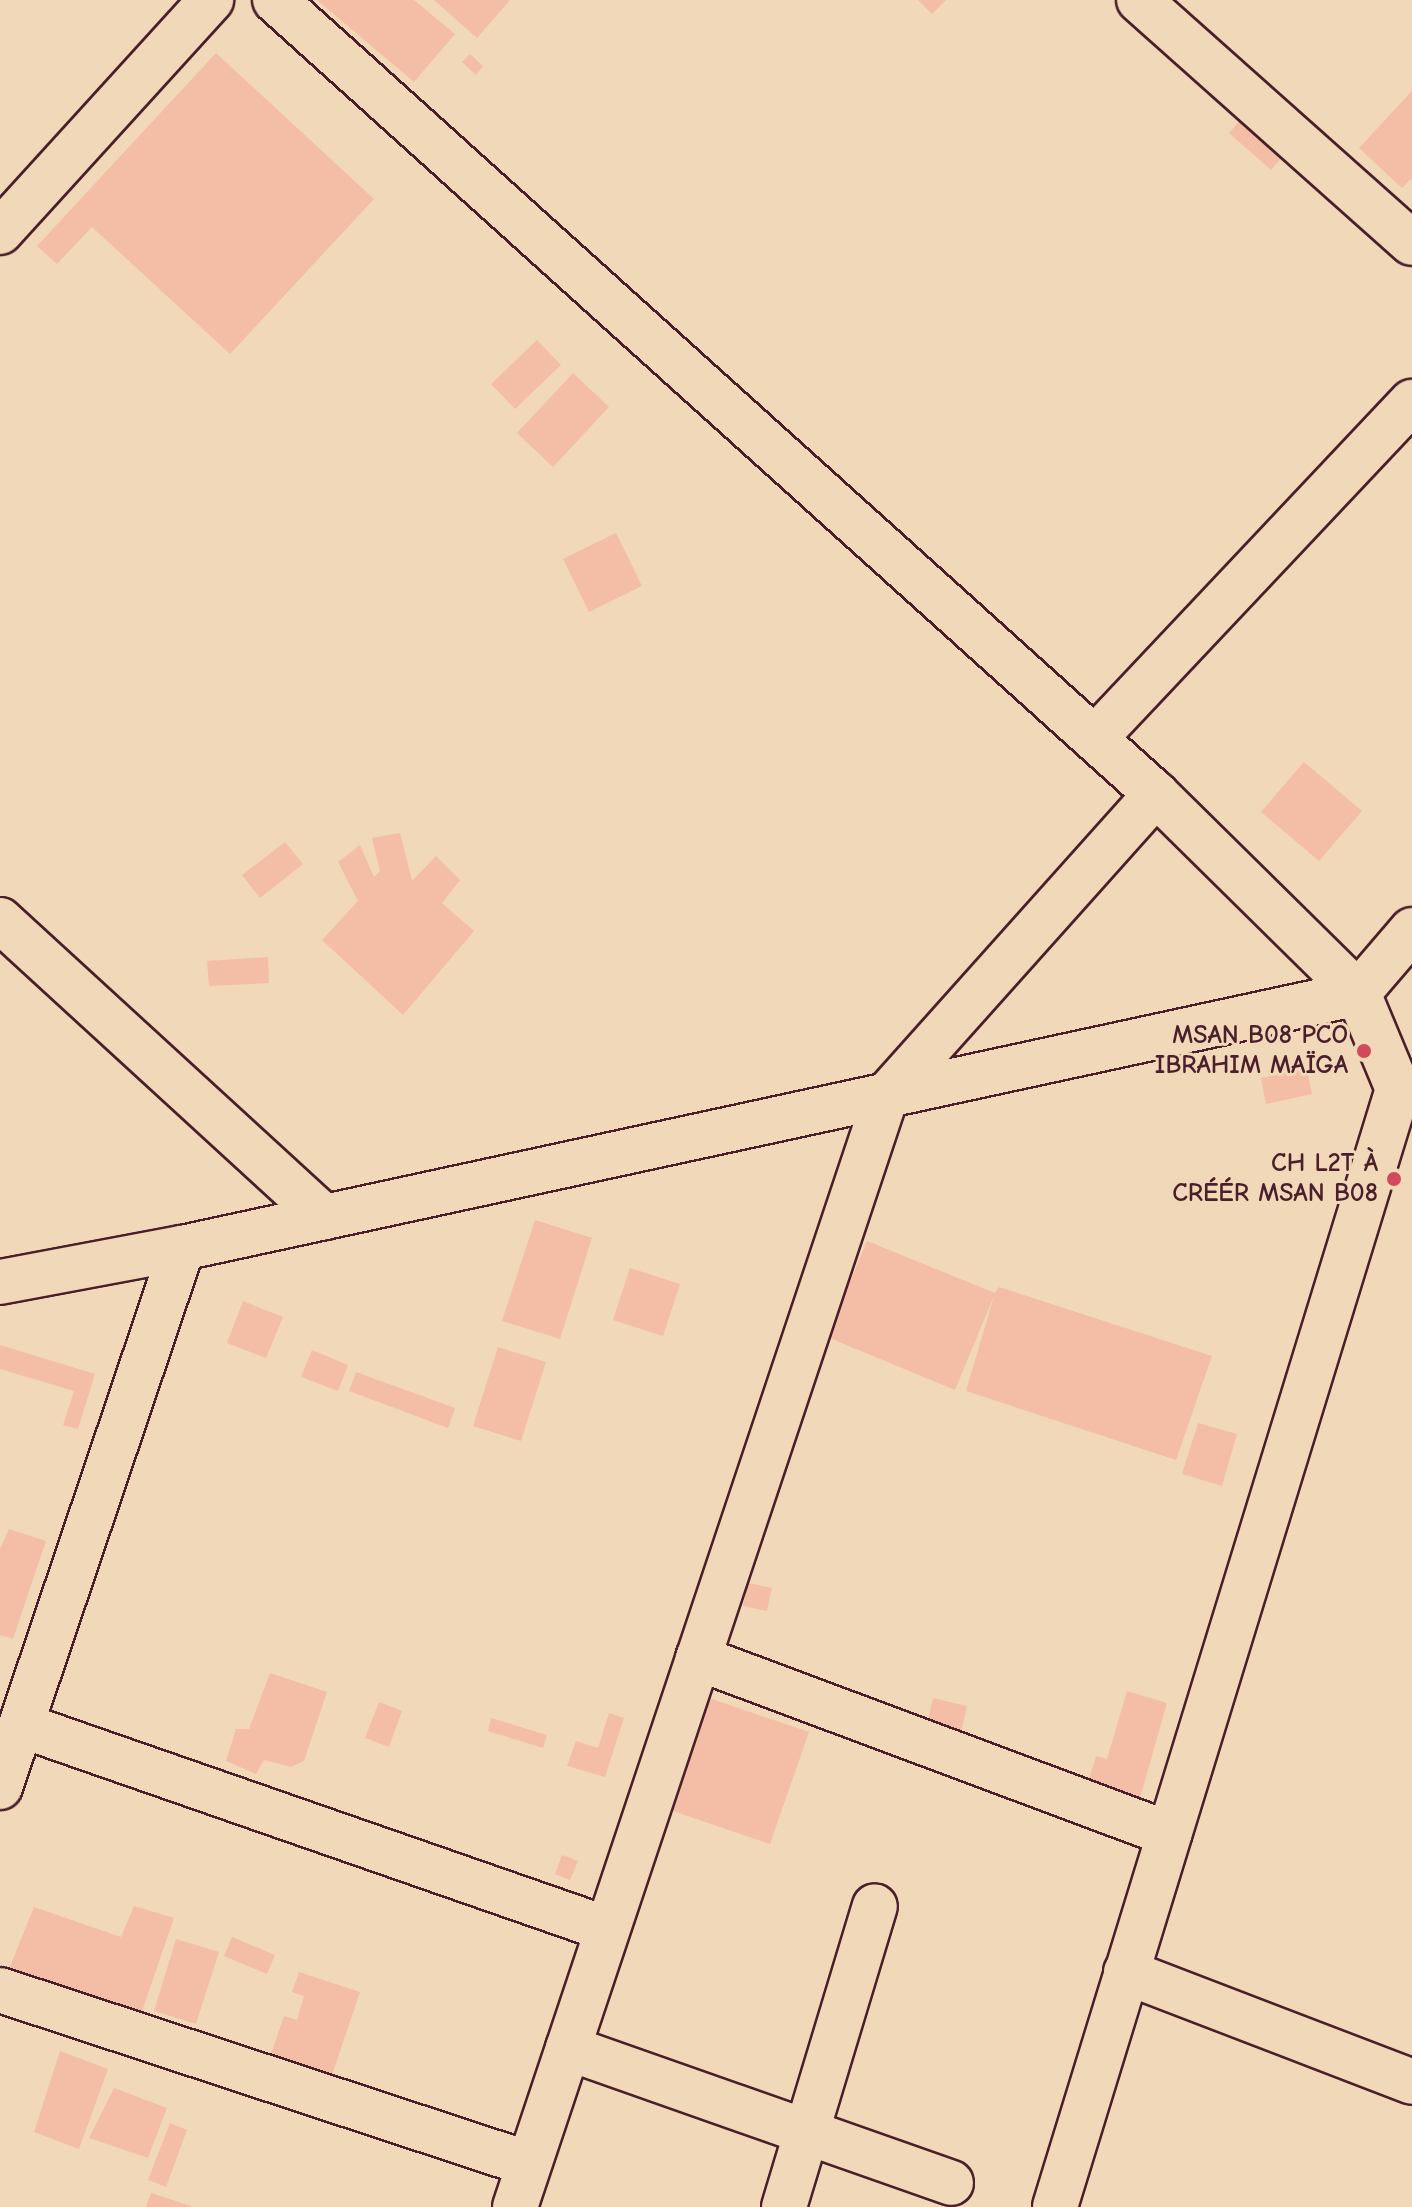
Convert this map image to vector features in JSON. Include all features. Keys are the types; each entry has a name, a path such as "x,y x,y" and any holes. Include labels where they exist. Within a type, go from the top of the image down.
{"street":[{"path":"0,232 211,0"},
{"path":"275,0 1156,794 1358,993 1405,1092 1169,1834 1055,2207"},
{"path":"1139,0 1412,243"},
{"path":"1095,738 1412,402"},
{"path":"515,2207 886,1096 1156,794"},
{"path":"0,920 324,1217"},
{"path":"0,1282 182,1248 1358,993 1412,930"},
{"path":"2,1776 182,1248"},
{"path":"698,1658 1169,1834"},
{"path":"21,1725 607,1929"},
{"path":"784,2207 875,1906"},
{"path":"1126,1972 1412,2082"},
{"path":"0,1990 529,2164"},
{"path":"568,2048 951,2183"}],"building":[{"path":"317,0 414,0 455,34 414,82"},
{"path":"434,0 510,0 477,38"},
{"path":"918,0 946,0 932,14"},
{"path":"216,53 374,199 230,354 92,227 57,264 37,246"},
{"path":"470,54 483,66 476,75 462,62"},
{"path":"1412,91 1412,178 1402,188 1359,148"},
{"path":"1242,118 1284,155 1271,170 1229,133"},
{"path":"537,340 561,365 515,409 491,384"},
{"path":"573,373 609,407 553,467 517,433"},
{"path":"616,533 642,586 589,612 563,559"},
{"path":"1304,762 1362,811 1319,861 1261,812"},
{"path":"400,833 412,881 436,856 460,880 442,903 474,931 403,1015 322,940 358,901 338,862 360,845 374,877 380,871 372,838"},
{"path":"285,842 303,864 260,898 242,875"},
{"path":"268,957 269,983 209,986 207,961"},
{"path":"1307,1069 1312,1094 1266,1104 1261,1078"},
{"path":"535,1220 592,1238 560,1339 502,1321"},
{"path":"867,1241 995,1293 999,1287 1212,1356 1176,1460 966,1391 994,1296 955,1390 827,1337"},
{"path":"630,1268 680,1284 663,1336 613,1320"},
{"path":"243,1301 283,1317 266,1358 227,1343"},
{"path":"0,1345 95,1374 78,1429 63,1425 74,1391 0,1369"},
{"path":"498,1347 546,1362 521,1441 473,1426"},
{"path":"312,1350 348,1365 338,1391 301,1377"},
{"path":"356,1372 455,1408 448,1428 349,1391"},
{"path":"1198,1423 1237,1434 1222,1486 1182,1474"},
{"path":"9,1529 46,1541 13,1639 0,1635 0,1549"},
{"path":"748,1583 772,1588 767,1611 743,1606"},
{"path":"270,1673 327,1692 304,1761 291,1767 264,1760 256,1774 226,1761 236,1729 249,1729"},
{"path":"1127,1691 1167,1703 1138,1805 1086,1790 1096,1756 1107,1759"},
{"path":"706,1697 809,1732 770,1844 667,1809"},
{"path":"933,1698 967,1706 960,1736 926,1729"},
{"path":"379,1702 402,1711 389,1747 365,1738"},
{"path":"609,1713 624,1718 605,1777 567,1766 576,1741 598,1748"},
{"path":"491,1718 547,1735 543,1748 488,1731"},
{"path":"562,1855 578,1861 570,1880 555,1874"},
{"path":"134,1906 174,1918 139,2020 7,1974 34,1907 121,1937"},
{"path":"232,1937 275,1955 267,1974 224,1956"},
{"path":"176,1939 219,1952 196,2024 154,2011"},
{"path":"299,1972 360,1992 329,2084 265,2072 284,2016 297,2020 304,1996 292,1992"},
{"path":"60,2051 108,2069 79,2149 34,2132"},
{"path":"114,2088 167,2108 148,2158 89,2138"},
{"path":"170,2123 187,2130 166,2187 148,2180"},
{"path":"151,2193 191,2206 191,2207 146,2207"}],"place":[{"name":"MSAN B08 PCO IBRAHIM MAÏGA","path":"1364,1051"},
{"name":"CH L2T À CRÉÉR MSAN B08","path":"1394,1179"}]}
